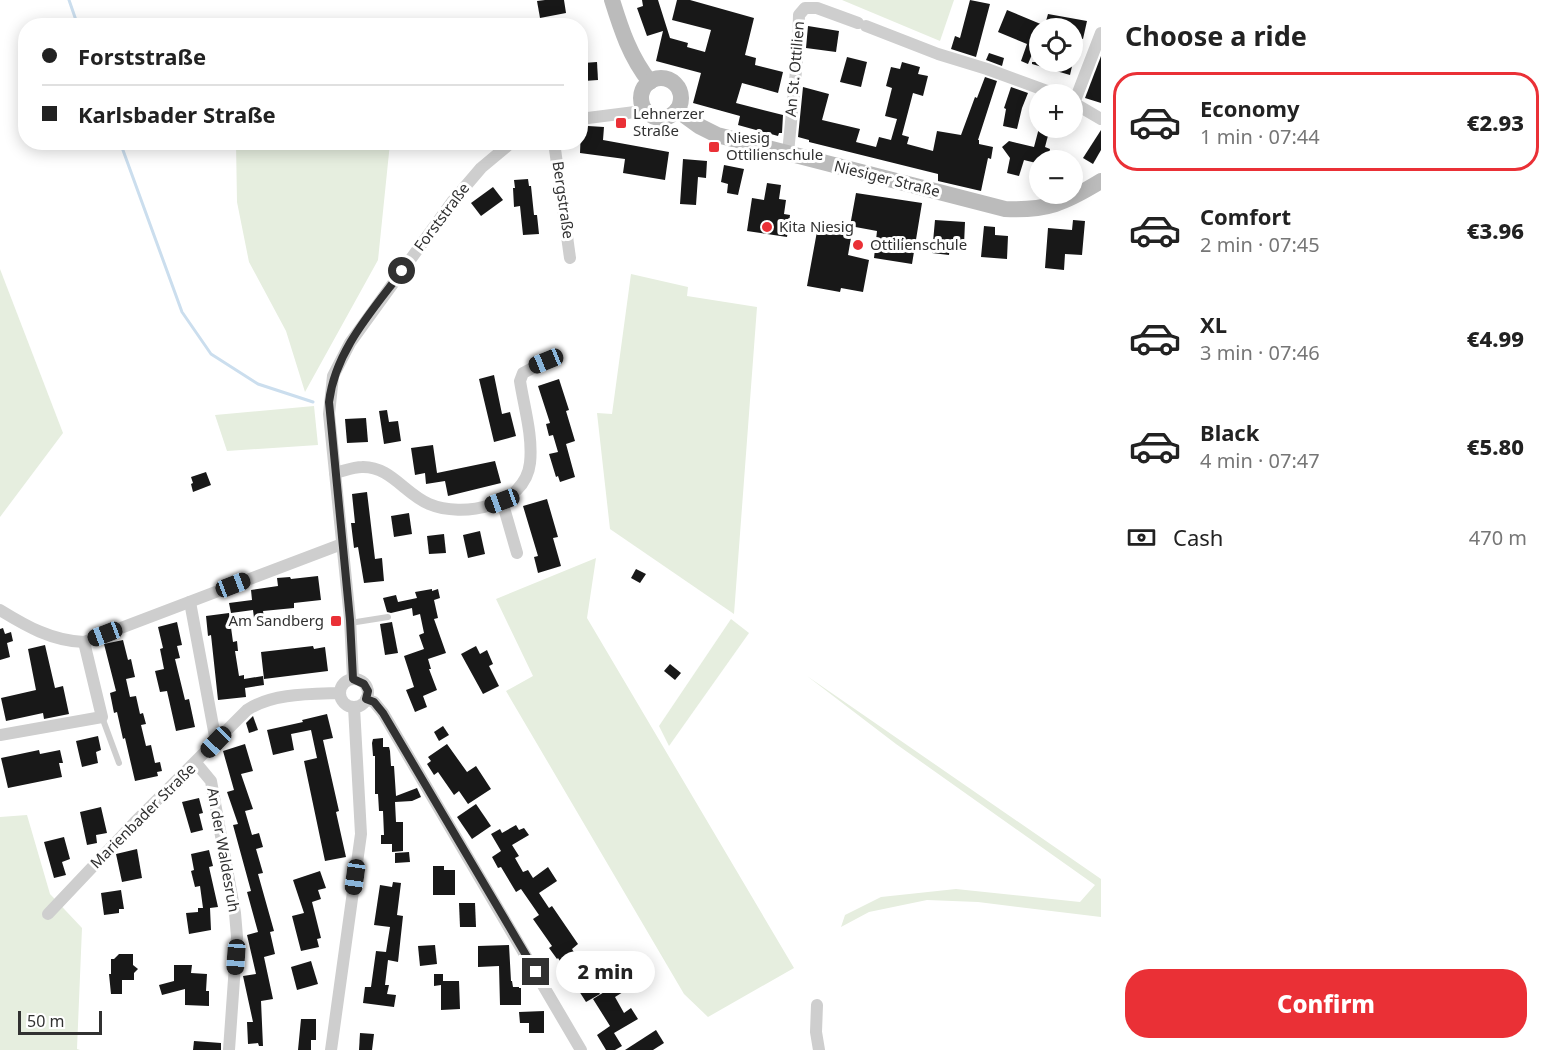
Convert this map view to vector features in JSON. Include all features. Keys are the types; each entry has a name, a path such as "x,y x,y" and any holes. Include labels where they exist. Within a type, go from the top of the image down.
{"main road":[{"path":"612,0 636,63 650,82"},
{"path":"662,78 673,82 680,92 681,99 677,110 666,117 660,117 654,116 645,109 642,97 645,86 650,82 662,78"},
{"name":"Niesiger Straße","path":"677,110 699,126 717,135 1005,209 1023,210 1049,207 1071,199 1101,182"}],"street":[{"name":"An St. Ottilien","path":"788,153 799,15 805,8 816,8 938,54 1029,84"},
{"path":"1081,84 1101,33"},
{"path":"588,118 645,109"},
{"path":"1083,109 1101,119"},
{"name":"Forststraße","path":"353,679 350,623 329,402 333,376 350,343 452,202 481,168 502,150"},
{"name":"Bergstraße","path":"555,150 570,258"},
{"path":"335,473 361,467 373,468 389,475 409,493 427,504 444,509 477,509 502,501 519,487 530,463 529,436 520,381 523,373 546,361"},
{"path":"502,501 518,553"},
{"path":"0,610 36,631 68,641 84,642 342,544"},
{"path":"190,602 216,742"},
{"path":"0,735 102,717 84,642"},
{"path":"353,679 364,684 368,691 366,699 359,706 354,707 344,703 340,693 344,684 353,679"},
{"name":"Marienbader Straße","path":"48,914 135,822 247,710 259,704 304,695 340,693"},
{"path":"366,699 374,702 383,713 581,1050"},
{"path":"332,1050 361,834 354,707"},
{"name":"An der Waldesruh","path":"196,763 211,781 235,913 237,938 229,1050"},
{"path":"817,1005 816,1032 819,1050"}],"lane":[{"path":"350,623 388,617"},
{"path":"102,717 118,763"}],"green space":[{"path":"842,0 954,0 940,41"},
{"path":"236,150 389,150 378,260 305,392 286,331 249,262 237,202"},
{"path":"0,269 63,433 0,517"},
{"path":"631,274 688,287 687,296 757,307 734,614 610,529 597,413 612,414"},
{"path":"314,406 318,445 227,451 215,415"},
{"path":"596,558 587,618 794,968 708,1017 684,994 506,691 533,676 496,599"},
{"path":"731,619 749,633 669,746 659,726"},
{"path":"807,676 1101,879 1101,917 978,902 927,900 869,912 841,927 845,915 881,897 956,889 1080,902 1095,885 896,744"},
{"path":"27,815 50,894 82,928 77,1049 80,1050 0,1050 0,817"}],"building":[{"path":"564,0 566,13 540,18 537,1"},
{"path":"642,0 658,0 670,38 688,43 687,47 705,52 711,30 672,20 677,0 690,0 754,18 745,55 756,58 755,65 783,72 778,93 742,83 736,103 783,115 782,133 778,136 738,125 740,116 693,103 701,73 656,61 663,31 647,36 637,8 643,6"},
{"path":"970,0 990,4 976,57 951,49 955,36 960,38"},
{"path":"1007,10 1029,19 1028,64 1021,61 1027,44 998,32"},
{"path":"1048,14 1070,18 1047,18"},
{"path":"1083,20 1087,21 1083,39"},
{"path":"808,26 839,31 836,52 806,48"},
{"path":"989,53 1004,58 1002,66 986,60"},
{"path":"1101,56 1101,103 1085,98"},
{"path":"847,57 867,62 861,87 840,82"},
{"path":"597,62 598,80 588,81 588,63"},
{"path":"902,62 920,67 918,74 928,76 923,96 913,93 902,135 909,137 907,144 933,151 937,131 961,135 985,77 997,81 978,140 979,144 993,147 991,159 988,158 981,191 938,181 938,174 809,142 809,140 798,137 803,87 829,94 822,120 860,129 856,142 876,147 879,137 891,140 897,119 885,116 892,88 886,86 891,67 900,69"},
{"path":"1011,87 1028,93 1017,129 1003,126 1006,109 1004,108"},
{"path":"588,126 604,127 603,140 669,152 665,180 623,173 625,159 580,153 580,150 588,150"},
{"path":"1101,130 1101,150 1093,164 1083,158"},
{"path":"1036,138 1047,138 1045,147 1050,149 1029,150 1029,161 1024,160 1019,176 1007,173 1010,158 1002,147 1009,141 1034,147"},
{"path":"683,159 707,161 706,178 698,177 696,205 680,204"},
{"path":"724,165 744,169 738,195 727,193 728,184 721,182"},
{"path":"528,179 539,234 523,235 520,206 514,207 513,188 515,188 514,180"},
{"path":"767,183 781,185 779,199 786,200 784,214 790,215 787,237 747,231 752,198 764,200"},
{"path":"493,187 503,200 481,216 471,203"},
{"path":"856,193 922,203 912,264 874,258 877,231 850,226"},
{"path":"935,220 965,222 964,245 950,244 949,255 932,253"},
{"path":"1073,220 1085,221 1082,255 1065,254 1064,270 1045,268 1048,228 1072,230"},
{"path":"818,226 852,232 848,255 869,260 863,292 841,288 840,292 807,286"},
{"path":"984,226 995,227 995,235 1008,236 1007,259 981,257"},
{"path":"494,375 502,414 510,412 516,436 494,442 479,379"},
{"path":"559,379 569,410 566,411 575,441 566,444 575,477 560,482 558,476 556,477 549,454 558,452 553,435 549,436 546,424 550,423 538,386"},
{"path":"387,410 389,422 398,421 401,441 384,444 379,411"},
{"path":"366,418 368,442 347,443 345,419"},
{"path":"433,445 437,473 495,461 501,483 448,496 445,481 426,484 425,473 415,475 411,448"},
{"path":"206,472 211,485 193,492 191,477"},
{"path":"367,492 375,559 382,558 384,581 364,583 358,547 354,548 351,523 355,523 352,494"},
{"path":"547,499 558,537 553,538 561,566 538,573 534,557 538,556 523,506"},
{"path":"409,513 412,534 394,537 391,516"},
{"path":"480,531 485,554 468,558 463,535"},
{"path":"444,534 446,553 429,554 427,536"},
{"path":"636,569 646,574 640,583 631,578"},
{"path":"318,576 321,600 294,603 294,608 263,611 264,617 254,618 253,610 231,613 229,603 252,600 251,590 278,586 277,578"},
{"path":"432,589 432,591 438,589 440,598 434,600 438,618 434,619 446,653 428,659 431,669 429,669 437,690 423,696 427,707 415,712 406,690 414,687 404,656 424,649 419,635 424,633 420,614 413,616 412,608 387,612 383,598 396,595 398,602 417,598 415,592"},
{"path":"229,613 233,642 237,641 238,651 235,651 239,676 244,675 244,679 263,676 264,685 245,688 246,697 218,700 211,635 208,636 206,616"},
{"path":"177,622 182,645 177,646 180,658 175,659 185,700 189,699 195,727 176,731 167,691 160,692 155,671 164,669 160,649 163,648 158,627"},
{"path":"392,622 398,653 385,655 380,624"},
{"path":"3,628 5,634 11,632 13,641 7,643 10,657 0,660 0,629"},
{"path":"123,640 135,677 126,679 130,697 136,696 140,714 143,713 146,724 141,725 146,746 151,745 155,763 160,762 162,771 157,772 158,776 135,781 117,712 114,713 110,693 116,691 104,644"},
{"path":"45,645 55,688 63,686 69,714 44,719 43,713 6,721 1,698 36,690 28,649"},
{"path":"313,646 314,649 325,647 328,671 264,679 261,652"},
{"path":"476,646 480,654 487,650 493,664 489,666 499,686 483,694 461,654"},
{"path":"670,664 681,673 675,680 664,671"},
{"path":"327,714 333,738 323,740 339,811 336,812 346,857 325,861 304,761 317,758 311,730 291,734 294,750 273,755 267,730"},
{"path":"253,716 258,730 249,733 246,723"},
{"path":"443,726 449,735 439,741 434,732"},
{"path":"98,736 101,750 96,752 98,763 82,767 76,741"},
{"path":"383,738 383,747 389,747 391,766 394,766 396,796 417,788 421,797 412,801 395,802 396,822 403,822 403,851 392,852 392,844 381,844 381,835 384,835 383,811 379,811 378,794 375,794 375,756 373,756 372,743 373,739"},
{"path":"245,744 253,771 241,774 253,809 245,811 252,835 259,833 263,847 256,849 263,873 258,874 274,931 270,932 275,954 264,957 273,999 261,1001 263,1046 259,1046 258,1043 248,1044 247,1022 253,1022 243,976 256,974 247,935 258,932 247,892 251,891 233,825 238,824 227,792 234,790 223,751"},
{"path":"447,744 467,772 476,766 491,789 468,804 459,791 454,795 438,772 434,775 427,764 431,761 428,757"},
{"path":"39,750 40,754 60,750 63,763 59,763 62,777 8,788 1,758"},
{"path":"199,798 203,813 199,814 203,830 191,833 182,802"},
{"path":"476,804 491,826 472,839 457,817"},
{"path":"101,807 107,833 96,835 97,843 87,845 80,812"},
{"path":"516,825 519,830 524,828 529,835 512,845 519,856 515,858 523,872 528,870 533,878 548,867 557,881 539,893 549,908 552,906 578,944 572,949 600,994 586,1002 549,948 552,946 533,919 539,915 521,889 516,892 492,857 501,851 491,834 500,829 502,833"},
{"path":"64,837 70,859 62,862 66,875 54,878 44,842"},
{"path":"137,849 142,878 122,882 116,854"},
{"path":"209,850 213,866 209,867 218,907 210,908 211,930 189,934 186,913 198,912 198,908 203,908 200,886 195,887 191,871 194,870 191,854"},
{"path":"409,852 410,862 395,863 395,853"},
{"path":"433,866 444,866 444,870 455,870 455,895 433,895"},
{"path":"320,871 326,888 318,890 321,899 312,902 321,938 317,939 319,947 301,951 292,916 304,913 293,880"},
{"path":"393,882 401,883 397,915 403,916 398,962 388,960 385,985 389,985 387,994 396,995 394,1007 363,1003 365,987 371,987 376,951 386,952 390,927 374,925 380,885 392,887"},
{"path":"121,890 124,909 119,909 119,913 104,915 101,893"},
{"path":"459,903 475,903 476,927 460,927"},
{"path":"435,945 437,964 420,966 418,946"},
{"path":"509,945 511,981 513,987 521,987 521,1005 500,1005 499,966 478,967 478,946"},
{"path":"119,954 133,954 133,965 138,969 134,973 134,980 122,980 122,994 111,994 109,974 111,974 111,959"},
{"path":"311,961 318,984 297,990 291,967"},
{"path":"174,965 192,965 191,973 207,974 206,991 209,991 209,1006 185,1005 185,989 162,995 159,985 174,981"},
{"path":"434,974 443,974 443,981 459,981 460,1009 441,1010 441,985 434,986"},
{"path":"630,976 636,984 615,997 624,1013 631,1008 638,1019 614,1033 622,1046 615,1050 606,1050 597,1035 610,1026 593,999"},
{"path":"544,1011 544,1033 529,1033 529,1023 520,1023 519,1012"},
{"path":"301,1019 316,1019 316,1040 311,1040 311,1050 298,1050"},
{"path":"656,1030 664,1043 653,1050 625,1050"},
{"path":"360,1033 374,1034 372,1050 359,1050"},
{"path":"194,1041 221,1043 221,1050 193,1050"}],"waterway":[{"path":"69,0 75,18"},
{"path":"123,150 182,312 211,354 258,384 313,402"}],"place":[{"name":"Lehnerzer Straße","path":"621,123"},
{"name":"Niesig Ottilienschule","path":"714,147"},
{"name":"Kita Niesig","path":"767,227"},
{"name":"Ottilienschule","path":"858,245"},
{"name":"Am Sandberg","path":"336,621"}],"route":[{"path":"402,271 350,343 338,364 333,376 329,402 350,620 353,679 364,684 368,691 366,699 374,702 383,713 536,972"}]}
